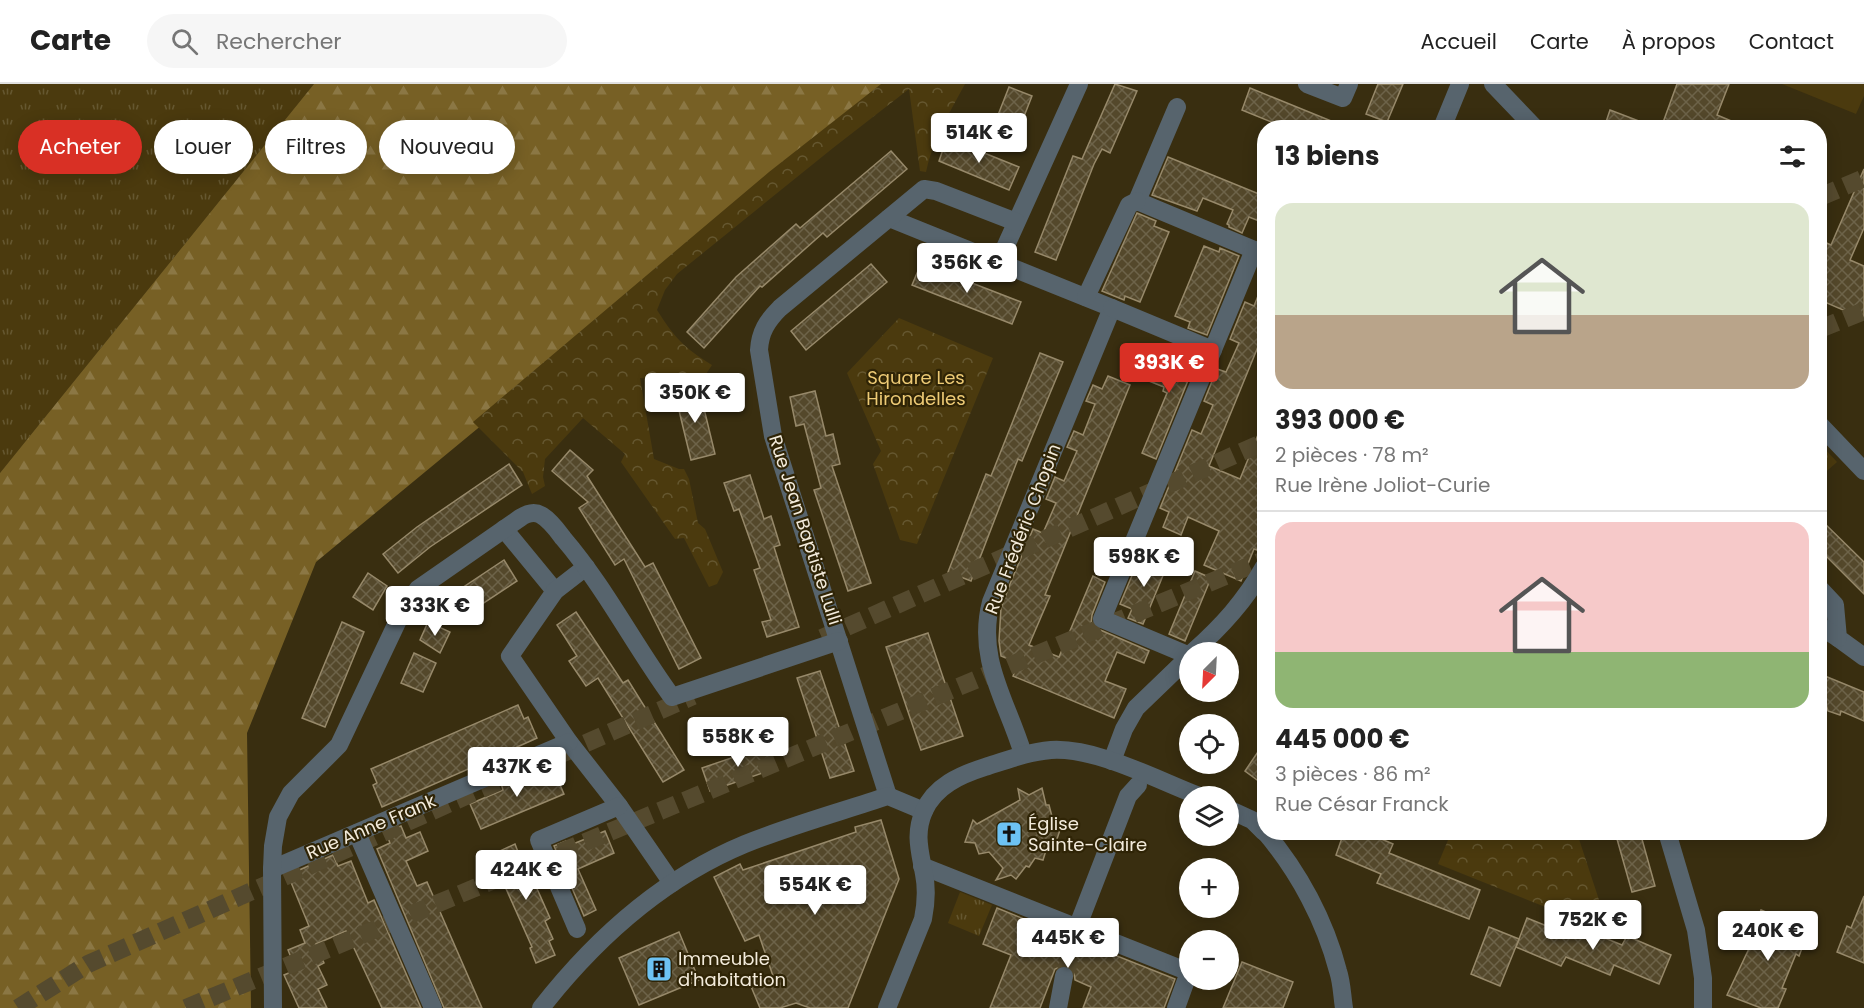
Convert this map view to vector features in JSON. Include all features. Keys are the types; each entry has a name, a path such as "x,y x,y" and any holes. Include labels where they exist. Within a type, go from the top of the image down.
{"street":[{"path":"999,261 1079,84"},
{"path":"1307,84 1343,98 1349,84"},
{"path":"1445,120 1460,84"},
{"path":"1493,84 1527,120"},
{"path":"1086,297 1129,205 1137,201 1177,107"},
{"name":"Rue Jean Baptiste Lulli","path":"888,796 773,436 759,350 760,338 770,318 780,308 920,192 929,188 1016,222"},
{"path":"1137,201 1257,251"},
{"path":"889,218 1213,350"},
{"path":"1179,651 1102,619 1213,350 1257,256"},
{"name":"Rue Frédéric Chopin","path":"1023,754 990,666 986,638 987,618 1036,489 1112,308"},
{"path":"1827,431 1864,471"},
{"path":"273,1008 272,869 278,818 291,793 339,745 402,612 418,589 524,515 538,513 549,520 586,567 672,697 839,641"},
{"path":"504,530 555,591"},
{"path":"586,567 555,591 510,656 569,742 619,806 672,883"},
{"path":"1203,642 1237,610 1257,579"},
{"path":"1827,596 1835,605 1838,638"},
{"path":"1827,631 1864,657"},
{"path":"1112,761 1124,729 1136,708 1179,667"},
{"name":"Rue Anne Frank","path":"272,869 569,742"},
{"path":"887,1008 923,919 926,896 918,843 924,811 935,794 951,781 1023,754 1052,750 1090,754 1179,788"},
{"path":"1077,934 1128,796 1138,784"},
{"path":"541,1008 579,960 625,919 672,883 713,860 745,845 888,796 924,811"},
{"path":"577,929 538,840 619,806"},
{"path":"1239,814 1257,825"},
{"path":"357,833 433,1008"},
{"path":"1272,840 1302,882 1322,927 1339,972 1344,1008"},
{"path":"1669,840 1696,930 1703,1008"},
{"path":"922,866 1077,934 1189,972 1176,1008"},
{"path":"1058,1008 1064,976"}],"green space":[{"path":"0,84 314,84 285,120 265,120 265,145 253,160 253,120 154,120 154,174 241,174 0,473"},
{"path":"314,84 895,84 316,562 247,733 251,1008 0,1008 0,473 241,174 253,174 253,160 265,145 265,174 367,174 367,120 285,120"},
{"path":"881,84 965,84 937,138 926,172 920,171 909,89 677,274 665,290 657,310 680,341 712,365 700,383 640,378 654,459 684,469 689,479 698,523 705,529 723,572 717,584 709,587 684,538 675,539 621,462 625,454 583,418 545,459 543,477 545,486 532,494 523,472 473,422 769,172"},
{"path":"1782,84 1864,84 1864,96 1856,114"},
{"name":"Square Les Hirondelles","path":"899,318 993,358 917,544 900,540 873,464 881,451 847,373"},
{"path":"1827,451 1837,462 1827,471"},
{"path":"1448,840 1579,840 1606,928 1593,926 1438,864"},
{"path":"960,892 992,905 979,936 948,923"}],"building":[{"path":"1115,84 1137,91 1110,153 1102,149 1094,164 1056,260 1035,252 1073,156 1082,159"},
{"path":"1378,84 1403,84 1388,120 1366,114"},
{"path":"1677,84 1729,84 1717,115 1729,120 1664,120"},
{"path":"1009,87 1032,96 1021,124 998,115"},
{"path":"1250,88 1329,120 1266,120 1242,110"},
{"path":"1610,110 1636,120 1607,120"},
{"path":"947,138 1019,167 1009,190 939,161"},
{"path":"891,151 907,169 827,237 823,233 762,287 760,286 704,348 687,332 736,277 796,224 800,228"},
{"path":"1168,157 1257,193 1257,220 1249,217 1242,233 1227,224 1233,210 1203,198 1197,211 1152,195"},
{"path":"1864,169 1864,228 1850,260 1864,266 1864,319 1827,303 1827,243 1831,245"},
{"path":"1137,213 1156,221 1154,226 1169,232 1140,302 1125,296 1124,300 1102,291"},
{"path":"1204,246 1219,252 1220,248 1239,256 1207,335 1188,328 1190,322 1175,316"},
{"path":"871,264 887,282 806,350 791,331"},
{"path":"923,264 1021,302 1012,324 912,285"},
{"path":"1257,298 1257,349 1209,466 1240,479 1257,437 1257,550 1254,549 1241,581 1204,565 1219,531 1188,517 1181,535 1163,527 1169,512 1160,508 1192,430 1201,434 1213,405 1204,401 1217,369 1226,372 1239,343 1230,339 1245,302 1254,306"},
{"path":"1180,349 1198,356 1156,459 1142,453 1167,393 1163,391 1164,387 1149,381 1162,350 1177,356"},
{"path":"1040,353 1063,362 1022,461 1018,459 971,581 948,572 986,474 991,476"},
{"path":"1108,376 1130,385 1045,595 1050,596 1029,645 1059,657 1093,576 1105,582 1092,615 1091,624 1149,651 1144,663 1117,652 1105,681 1126,689 1114,718 1013,676 1018,663 1001,656 999,641 1001,608 1010,584 1033,529 1043,533 1056,503 1046,499 1055,477 1064,481 1077,451 1067,447 1074,431 1083,435 1095,404 1086,401 1093,385 1102,389"},
{"path":"699,388 715,454 691,460 675,394"},
{"path":"815,391 826,436 833,434 840,464 832,466 871,583 848,591 814,490 821,488 804,424 796,426 790,397"},
{"path":"570,450 593,470 587,476 645,567 653,563 701,658 679,669 624,559 615,565 579,508 588,502 552,471"},
{"path":"509,464 522,485 430,547 398,573 383,554 417,527"},
{"path":"750,475 764,519 771,516 780,545 774,547 799,627 767,637 762,622 771,620 754,570 760,568 739,509 734,511 724,483"},
{"path":"1827,526 1864,562 1864,594 1827,557"},
{"path":"1154,555 1169,561 1143,624 1128,618 1132,609 1120,604 1139,559 1151,564"},
{"path":"504,560 517,581 461,618 447,598"},
{"path":"1195,571 1211,578 1185,641 1169,634"},
{"path":"368,573 387,586 373,610 353,597"},
{"path":"576,612 623,683 628,680 684,770 663,782 598,678 586,686 569,661 577,656 557,625"},
{"path":"342,622 364,632 325,727 302,718"},
{"path":"428,622 450,632 440,653 420,640"},
{"path":"928,633 963,736 921,750 886,647"},
{"path":"414,653 436,663 423,692 401,683"},
{"path":"820,671 854,771 830,778 797,678"},
{"path":"1827,677 1864,692 1864,721 1841,711 1840,715 1828,711"},
{"path":"518,705 524,719 528,717 537,738 506,752 508,756 492,763 491,759 382,807 373,785 377,783 371,769"},
{"path":"766,746 774,769 710,791 702,768"},
{"path":"1257,753 1257,780 1245,771"},
{"path":"553,769 564,794 481,829 470,804 503,790 501,783 516,777 519,784"},
{"name":"Église Sainte-Claire","path":"1042,788 1055,828 1060,830 1054,848 1047,847 1043,860 1035,858 1016,879 1011,875 996,880 1003,868 989,852 979,854 975,843 965,842 973,820 977,824 1020,800 1018,789 1029,795"},
{"path":"881,820 899,879 848,1008 810,1008 796,1003 780,1008 760,1008 750,984 773,976 759,935 745,941 714,877 740,864 743,870 856,832 855,827"},
{"path":"401,826 406,838 420,832 428,851 406,861 417,886 427,882 482,1008 444,1008 377,849 390,843 386,833"},
{"path":"605,831 614,853 578,869 596,910 584,916 554,846 566,841 568,846"},
{"path":"1341,840 1384,840 1393,844 1389,853 1480,890 1469,919 1377,883 1381,874 1336,855"},
{"path":"1617,840 1642,840 1655,886 1632,892"},
{"path":"515,844 550,918 545,921 553,939 549,941 555,955 536,963 530,948 532,947 491,855"},
{"path":"333,855 338,866 351,861 368,903 374,900 421,1008 382,1008 346,931 316,944 324,963 318,966 327,985 318,989 327,1008 299,1008 284,975 296,970 288,950 305,943 300,930 309,926 288,875"},
{"path":"1864,896 1864,963 1837,952 1847,926 1851,928"},
{"path":"997,908 1066,936 1069,944 1074,948 1080,949 1087,944 1175,979 1164,1008 1083,1008 1091,987 1075,980 1071,967 1065,965 1055,969 1040,1008 990,1008 1011,955 983,944"},
{"path":"1761,910 1809,930 1799,956 1796,954 1782,988 1786,989 1778,1008 1761,1008 1727,995 1754,938 1750,937"},
{"path":"1527,918 1574,937 1578,927 1622,945 1627,936 1671,955 1659,984 1614,965 1610,975 1566,957 1561,966 1516,947"},
{"path":"1489,927 1519,939 1500,986 1471,974"},
{"name":"Immeuble d'habitation","path":"679,932 699,980 639,1005 619,958"},
{"path":"1242,962 1293,982 1283,1008 1223,1008 1230,990 1239,990 1239,969"}],"tunnel":[{"path":"1827,194 1864,178"},
{"path":"1827,326 1864,311"},
{"path":"822,638 1257,445"},
{"path":"186,1008 1257,563"},
{"path":"561,754 693,696"},
{"path":"18,1008 88,964 520,772"},
{"path":"1064,976 1078,940"}],"place":[{"name":"Église Sainte-Claire","path":"1009,834"},
{"name":"Immeuble d'habitation","path":"659,969"}]}
